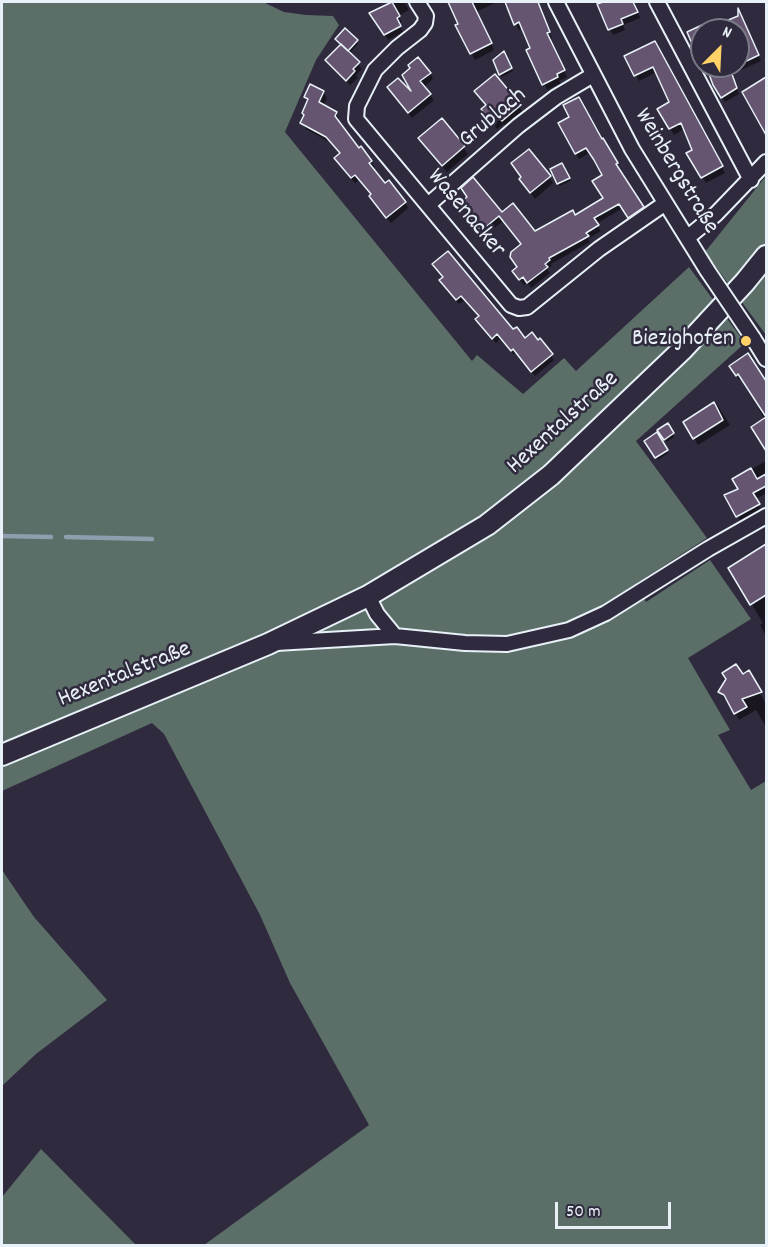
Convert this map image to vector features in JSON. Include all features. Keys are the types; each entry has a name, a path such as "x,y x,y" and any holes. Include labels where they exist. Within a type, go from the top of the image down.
{"main road":[{"name":"Hexentalstraße","path":"2,755 268,644 368,596 487,525 551,475 683,349 766,256"}],"street":[{"name":"Wasenacker","path":"417,2 426,16 425,23 375,70 357,106 356,118 512,304 519,308 527,307 599,249 664,204"},
{"name":"Weinbergstraße","path":"556,2 632,149 664,204 766,359"},
{"path":"657,2 751,180"},
{"name":"Grublach","path":"428,205 518,126 556,97 593,75"},
{"path":"687,238 716,214 766,162"},
{"name":"Hexentalstraße","path":"268,644 394,636 465,643 507,644 569,630 606,614 716,544 766,516"},
{"path":"368,596 377,614 394,636"}],"green space":[{"path":"2,2 263,2 284,12 333,16 339,25 316,60 285,132 472,361 477,355 523,394 564,358 576,371 689,267 745,343 636,441 707,538 637,583 646,602 710,560 751,619 688,658 730,730 718,735 751,790 766,781 766,1245 204,1245 369,1125 290,983 260,915 164,734 152,723 2,791"},
{"path":"766,176 766,335 705,252"},
{"path":"2,870 34,917 107,1000 36,1054 2,1086"},
{"path":"41,1149 136,1245 2,1245 2,1197"}],"building":[{"path":"392,2 400,16 397,18 401,26 384,35 369,13"},
{"path":"448,2 472,2 492,43 470,54 455,25 458,24"},
{"path":"505,2 538,2 550,32 547,33 565,70 557,74 558,77 542,85 526,50 530,48 519,22 514,25"},
{"path":"633,2 638,12 621,19 623,24 608,30 597,4"},
{"path":"738,8 742,18 733,18 738,16"},
{"path":"345,28 358,40 348,51 335,39"},
{"path":"750,35 759,55 750,59"},
{"path":"655,41 723,166 701,178 686,153 692,150 681,123 669,129 657,109 669,102 653,67 634,76 624,56"},
{"path":"341,44 360,62 346,81 325,60"},
{"path":"504,51 512,68 499,75 493,60"},
{"path":"418,57 431,73 420,81 431,94 408,113 387,87 398,78 411,91 402,75 410,68 408,65"},
{"path":"495,74 521,105 502,121 499,118 493,123 481,109 486,105 474,91"},
{"path":"766,77 766,135 742,92"},
{"path":"710,78 733,78 737,88 721,98"},
{"path":"310,84 324,91 319,102 337,112 335,116 372,161 369,163 385,183 389,180 406,202 386,218 369,196 371,194 355,175 351,178 334,158 340,153 326,137 300,123 308,99 304,97"},
{"path":"579,97 618,163 616,164 644,207 628,218 619,204 594,218 599,225 586,233 589,236 549,258 550,260 545,264 548,267 527,283 523,277 519,280 512,271 517,267 510,257 511,252 521,244 499,216 481,231 471,218 473,216 461,202 467,197 461,188 473,177 502,212 513,203 535,231 573,210 575,215 603,198 592,181 602,175 594,160 586,148 575,154 558,123 569,117 563,105"},
{"path":"442,118 465,146 442,166 418,138"},
{"path":"529,149 551,176 530,193 519,179 521,177 511,163"},
{"path":"562,163 570,178 557,184 550,169"},
{"path":"448,251 513,329 517,327 525,338 532,332 553,354 531,372 513,349 511,351 497,334 492,339 475,319 479,316 461,296 456,300 439,280 443,277 432,264"},
{"path":"748,353 766,381 766,417 738,374 736,376 729,366"},
{"path":"714,402 723,420 693,439 683,422"},
{"path":"766,417 766,451 751,427"},
{"path":"668,423 674,433 664,440 657,430"},
{"path":"657,432 668,450 655,458 644,441"},
{"path":"751,468 757,479 766,474 766,486 753,493 760,504 736,517 724,495 738,489 732,479"},
{"path":"766,544 766,595 750,605 728,568"},
{"path":"736,664 743,674 749,670 762,692 742,699 747,707 734,714 724,695 718,692 726,679 722,673"}],"waterway":[{"path":"2,536 51,537"},
{"path":"66,537 152,539"}],"place":[{"name":"Biezighofen","path":"746,341"}]}
